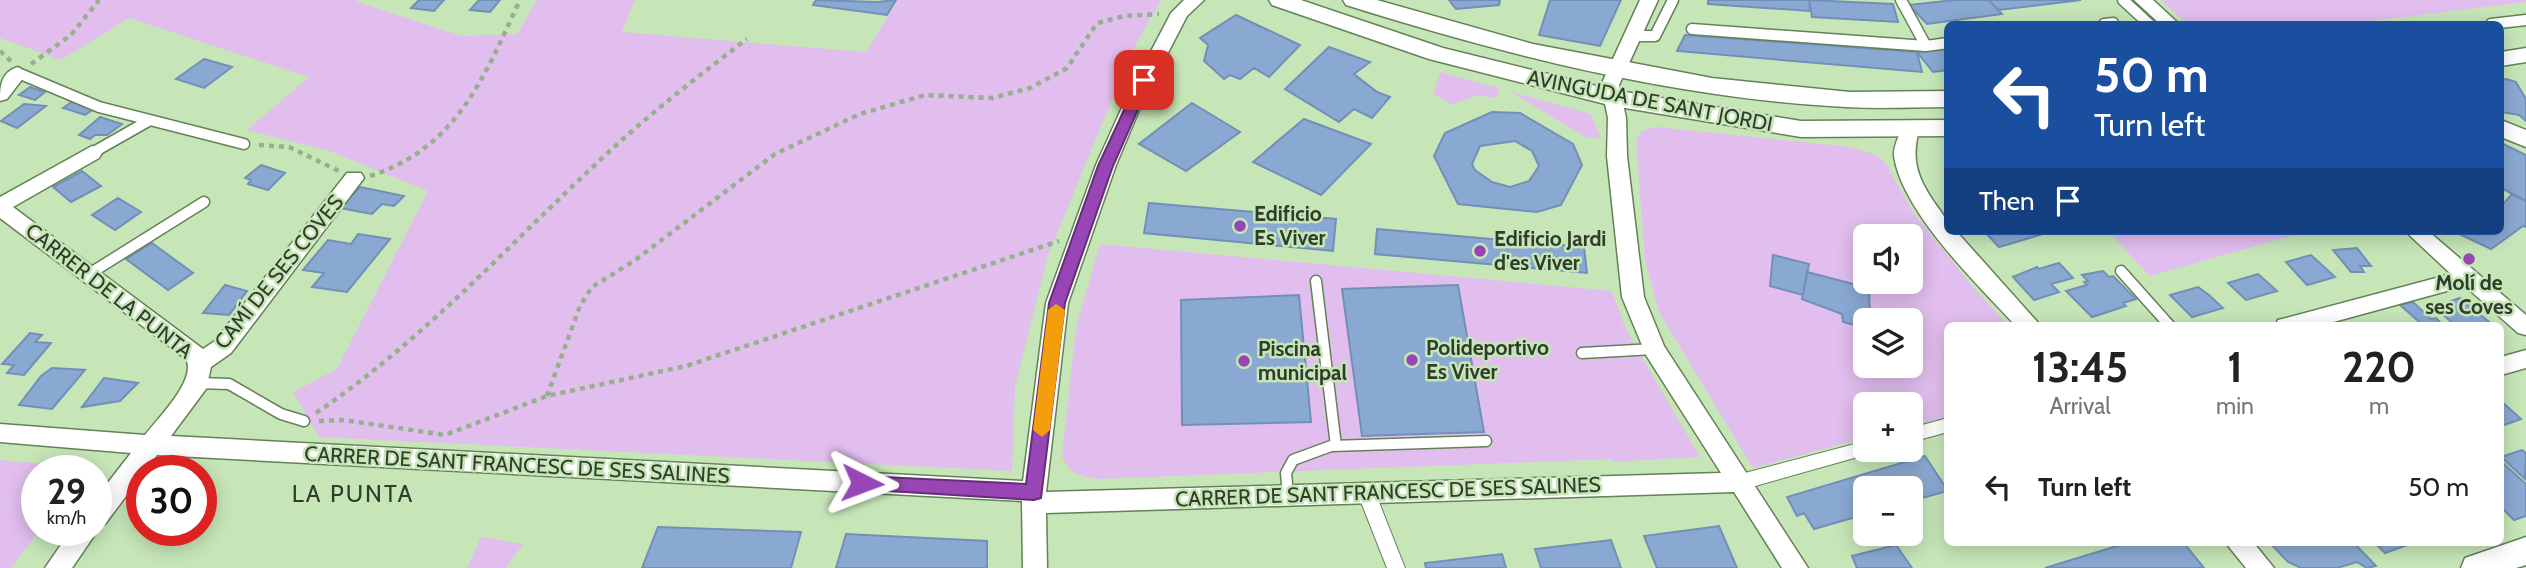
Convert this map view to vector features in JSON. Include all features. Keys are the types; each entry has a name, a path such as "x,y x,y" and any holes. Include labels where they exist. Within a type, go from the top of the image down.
{"street":[{"name":"AVINGUDA DE SANT JORDI","path":"1280,0 1437,54 1613,98 1801,129 1944,128"},
{"name":"AVINGUDA DE SANT JORDI","path":"1354,0 1451,32 1614,72 1838,99 1944,99"},
{"path":"1648,0 1610,85 1617,118 1617,156 1633,297 1654,349 1796,568"},
{"path":"2143,0 2168,21"},
{"path":"1035,568 1034,498 1057,303 1080,234 1133,103 1187,7"},
{"path":"2504,59 2526,55"},
{"path":"0,95 18,74"},
{"path":"2504,129 2526,139"},
{"path":"1910,130 1903,154 1915,186 1944,226"},
{"path":"0,207 92,153"},
{"name":"CAMÍ DE SES COVES","path":"199,373 223,347 354,178"},
{"name":"CARRER DE LA PUNTA","path":"0,207 194,353 199,373 152,445 112,496"},
{"path":"1951,235 1966,256 2026,322"},
{"path":"2421,235 2526,327"},
{"path":"2301,322 2468,277"},
{"path":"2504,365 2526,359"},
{"path":"1923,432 1944,426"},
{"name":"CARRER DE SANT FRANCESC DE SES SALINES","path":"0,433 152,445 1034,498 1288,495 1741,482"},
{"path":"1741,482 1853,452"},
{"path":"1366,492 1396,568"},
{"path":"57,568 74,546"},
{"path":"2241,546 2262,568"},
{"path":"2476,568 2526,551"}],"lane":[{"path":"1633,36 1655,36 1660,31 1673,0"},
{"path":"1901,0 1926,46"},
{"path":"2123,0 2146,21"},
{"path":"2504,23 2526,20"},
{"path":"1692,30 1926,46 1944,44"},
{"path":"18,74 40,86 150,120 244,144"},
{"path":"92,153 150,120"},
{"path":"89,274 204,202"},
{"path":"2121,271 2166,322"},
{"path":"1315,282 1336,446"},
{"path":"1582,353 1654,349"},
{"path":"199,373 229,384 281,414 304,421"},
{"path":"1288,495 1286,473 1293,460 1336,446 1486,440"}],"path":[{"path":"18,74 71,35 99,0"},
{"path":"244,144 289,147 354,178 392,172 410,162 445,131 477,89 520,0"},
{"path":"547,396 580,306 592,287 634,261 775,154 860,114 925,95 992,98 1030,88 1067,68 1097,23 1124,16 1187,7"},
{"path":"304,421 351,391 460,301 623,139 747,39"},
{"path":"304,421 344,420 444,435 547,396 686,366 1080,234"}],"shaded area":[{"path":"0,0 359,0 357,2 462,36 517,34 537,0 635,0 622,32 866,52 898,0 1161,0 1131,53 1047,258 1015,386 1012,471 319,437 293,392 337,369 428,191 330,151 247,130 309,77 129,18 61,60 0,38"},
{"path":"2161,0 2526,0 2371,21 2184,21"},
{"path":"1440,72 1499,88 1496,98 1479,95 1451,105 1434,93"},
{"path":"1511,92 1591,114 1601,138 1587,138"},
{"path":"1656,127 1851,147 1876,155 1886,164 1923,224 1853,224 1853,294 1923,294 1923,224 2005,322 1944,322 1944,418 1923,423 1923,392 1853,392 1853,441 1753,468 1659,312 1645,260 1636,140 1642,131"},
{"path":"2112,235 2294,235 2150,276"},
{"path":"1100,244 1612,291 1625,328 1700,457 1097,479 1080,475 1071,470 1062,456 1076,328"},
{"path":"0,460 21,462 21,546 28,546 11,568 0,568"},
{"path":"481,537 523,544 506,568 467,568"}],"building":[{"path":"419,0 444,0 434,11 411,8"},
{"path":"479,0 500,0 490,12 470,10"},
{"path":"816,0 896,0 887,15 813,5"},
{"path":"1449,0 1500,0 1499,5 1456,9"},
{"path":"1550,0 1621,0 1600,46 1539,35"},
{"path":"1708,0 1809,0 1810,11 1708,4"},
{"path":"1809,0 1893,4 1898,22 1812,17"},
{"path":"1954,0 1989,0 2002,14 1927,24 1909,5"},
{"path":"1989,0 2081,0 1998,10"},
{"path":"1236,15 1300,45 1269,77 1254,68 1240,79 1230,75 1224,79 1204,61 1208,45 1200,38"},
{"path":"1685,35 1917,52 1922,72 1677,51"},
{"path":"1329,47 1370,62 1354,74 1377,92 1390,97 1372,118 1354,109 1339,122 1285,89"},
{"path":"1944,49 1944,71 1933,72 1917,52"},
{"path":"204,59 232,67 204,88 176,79"},
{"path":"2504,79 2516,82 2526,99 2526,121 2519,115 2504,112"},
{"path":"30,87 45,92 35,100 19,95"},
{"path":"73,101 95,108 85,115 63,108"},
{"path":"1192,103 1240,132 1186,171 1139,144"},
{"path":"24,104 46,106 17,128 1,121"},
{"path":"1492,112 1520,113 1573,144 1582,165 1561,205 1537,212 1458,204 1434,156 1445,133","holes":["1515,141 1532,151 1539,166 1529,181 1510,187 1492,182 1475,170 1472,164 1480,146"]},
{"path":"100,117 122,124 107,135 95,135 90,139 79,135"},
{"path":"1304,119 1371,144 1321,195 1253,162"},
{"path":"2504,144 2526,155 2526,201 2504,190"},
{"path":"261,165 285,173 268,190 248,184 251,180 245,178"},
{"path":"82,171 101,186 71,202 53,187"},
{"path":"360,187 404,196 394,206 382,204 372,214 340,208"},
{"path":"2512,194 2526,201 2526,227 2523,226 2491,249 2461,235 2504,235 2504,203"},
{"path":"118,198 141,212 115,230 92,215"},
{"name":"Edificio Es Viver","path":"1149,203 1336,219 1333,251 1144,233"},
{"name":"Edificio Jardi d'es Viver","path":"1377,229 1584,247 1587,273 1375,254"},
{"path":"358,234 390,239 347,292 312,287 324,273 303,270 328,240 351,244"},
{"path":"1988,235 2040,235 1999,247"},
{"path":"152,243 193,273 168,290 126,259"},
{"path":"2357,248 2371,266 2360,266 2364,272 2351,272 2333,250"},
{"path":"1773,255 1809,264 1803,295 1770,286"},
{"path":"2311,255 2335,277 2307,285 2286,262"},
{"path":"2059,263 2073,278 2051,284 2059,292 2034,300 2013,277 2037,267 2039,269"},
{"path":"2103,271 2109,277 2113,276 2136,299 2123,303 2126,306 2092,317 2066,291 2087,285 2084,282 2088,281 2082,275"},
{"path":"1807,272 1853,284 1853,294 1869,294 1870,308 1853,308 1853,325 1843,322 1842,314 1802,299"},
{"path":"2258,274 2277,291 2246,300 2228,283"},
{"path":"225,285 247,291 229,315 203,313"},
{"name":"Polideportivo Es Viver","path":"1458,285 1484,432 1362,436 1342,289"},
{"path":"2198,287 2223,308 2192,317 2170,295"},
{"name":"Piscina municipal","path":"1299,295 1311,422 1182,425 1181,300"},
{"path":"2460,298 2489,322 2451,322 2434,307"},
{"path":"2413,302 2431,319 2436,318 2440,322 2419,322 2400,305"},
{"path":"30,333 42,335 35,342 51,343 24,375 7,373 14,365 2,364"},
{"path":"52,368 85,370 52,409 19,405 41,376"},
{"path":"104,378 138,383 120,401 82,407"},
{"path":"2504,404 2521,419 2504,425"},
{"path":"2522,450 2526,453 2525,479 2504,460 2504,456"},
{"path":"1925,456 1944,485 1944,492 1923,498 1923,476 1858,476 1905,462 1923,462"},
{"path":"2504,464 2526,484 2526,516 2514,520 2504,510"},
{"path":"1853,477 1853,518 1814,529 1804,513 1797,516 1787,497"},
{"path":"1719,526 1737,568 1657,568 1644,536"},
{"path":"658,527 801,532 791,568 642,568"},
{"path":"846,534 987,541 987,568 836,568"},
{"path":"1611,540 1621,568 1541,568 1535,549"},
{"path":"1897,546 1912,568 1857,568 1852,556"},
{"path":"2117,546 2186,546 2204,568 2045,568"},
{"path":"2273,546 2357,546 2376,566 2367,568 2357,562 2337,568 2301,568 2288,562"},
{"path":"2378,546 2404,546 2385,553"},
{"path":"1502,554 1506,568 1426,568 1425,563"}],"slow traffic":[{"path":"1042,430 1056,310"}],"place":[{"name":"Edificio Es Viver","path":"1240,226"},
{"name":"Edificio Jardi d'es Viver","path":"1480,251"},
{"name":"Molí de ses Coves","path":"2469,259"},
{"name":"Polideportivo Es Viver","path":"1412,360"},
{"name":"Piscina municipal","path":"1244,361"}],"district":[{"name":"LA PUNTA","path":"353,494"}],"route":[{"path":"862,483 1034,492 1057,303 1106,166 1144,80"}]}
